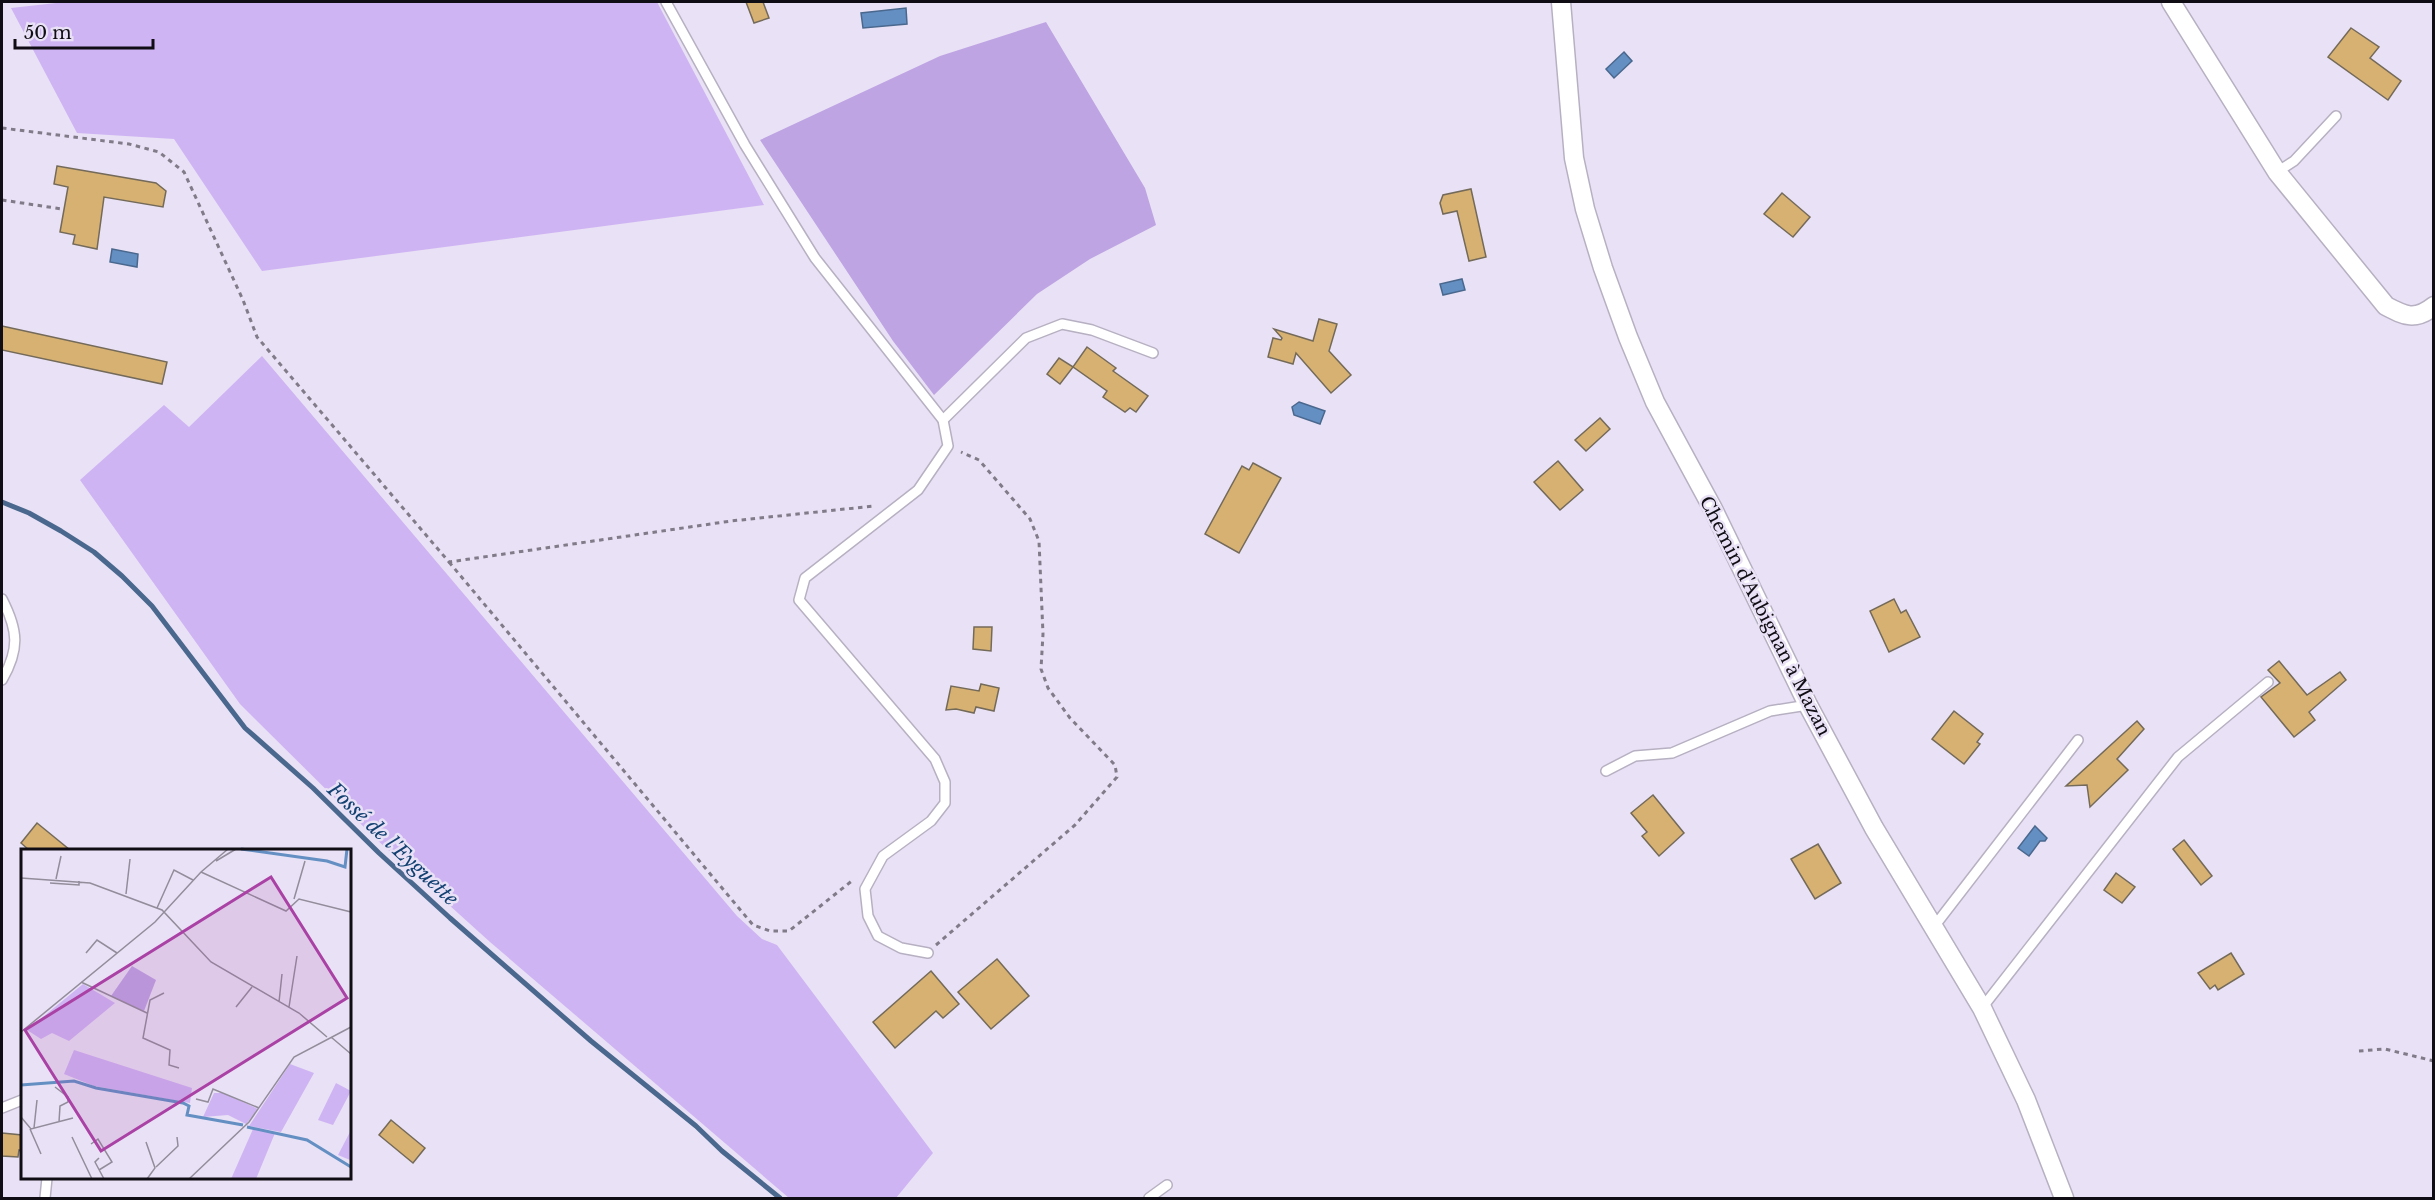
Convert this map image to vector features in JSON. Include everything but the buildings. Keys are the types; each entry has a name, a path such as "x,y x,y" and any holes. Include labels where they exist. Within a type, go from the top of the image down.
{"street":[{"name":"Chemin d'Aubignan à Mazan","path":"1561,2 1574,158 1585,209 1628,337 1655,402 1713,509 1808,705 1874,828 1982,1008 2026,1100 2064,1198"},
{"path":"2171,2 2277,172 2386,306 2404,316 2423,314 2433,306"}],"lane":[{"path":"666,2 745,145 815,258 943,420 948,446 918,490 805,578 799,600 935,759 945,782 945,802 931,821 883,856 865,889 868,916 878,936 901,948 928,953"},
{"path":"2277,172 2294,161 2336,116"},
{"path":"943,420 1026,338 1062,324 1092,330 1153,352"},
{"path":"2,599 8,611 16,643 10,666 2,680"},
{"path":"1982,1008 2178,758 2268,682"},
{"path":"1606,771 1635,756 1672,753 1770,711 1808,705"},
{"path":"1933,928 2078,740"},
{"path":"2,1108 21,1100"},
{"path":"45,1198 47,1179"},
{"path":"1149,1198 1167,1185"}],"path":[{"path":"2,128 129,144 159,152 184,172 243,300 257,337 753,925 770,931 789,930 855,878"},
{"path":"2,201 62,209"},
{"path":"928,953 1075,825 1117,777 1115,765 1070,718 1048,688 1041,669 1043,634 1039,541 1030,519 979,460 948,446"},
{"path":"449,562 731,522 901,504"},
{"path":"2359,1051 2385,1049 2433,1060"}],"shaded area":[{"path":"65,2 657,2 764,205 262,271 174,139 77,133 11,8"},
{"path":"1046,22 1145,188 1156,225 1090,259 1037,294 934,395 893,341 760,140 940,56"},
{"path":"262,356 737,916 762,939 777,945 933,1153 896,1198 789,1198 490,942 376,839 240,704 80,480 164,405 189,427"}],"water":[{"path":"906,8 907,24 863,28 861,13"},
{"path":"1624,52 1632,61 1614,78 1606,69"},
{"path":"112,249 138,254 137,267 110,262"},
{"path":"1462,279 1465,290 1443,295 1440,284"},
{"path":"1299,402 1325,411 1320,424 1294,415 1292,407"},
{"path":"2035,826 2047,838 2045,841 2040,841 2029,856 2018,848"}],"waterway":[{"name":"Fossé de l'Eyguette","path":"2,502 29,513 61,531 94,552 122,576 152,606 245,728 313,788 450,918 591,1041 780,1198"}]}
